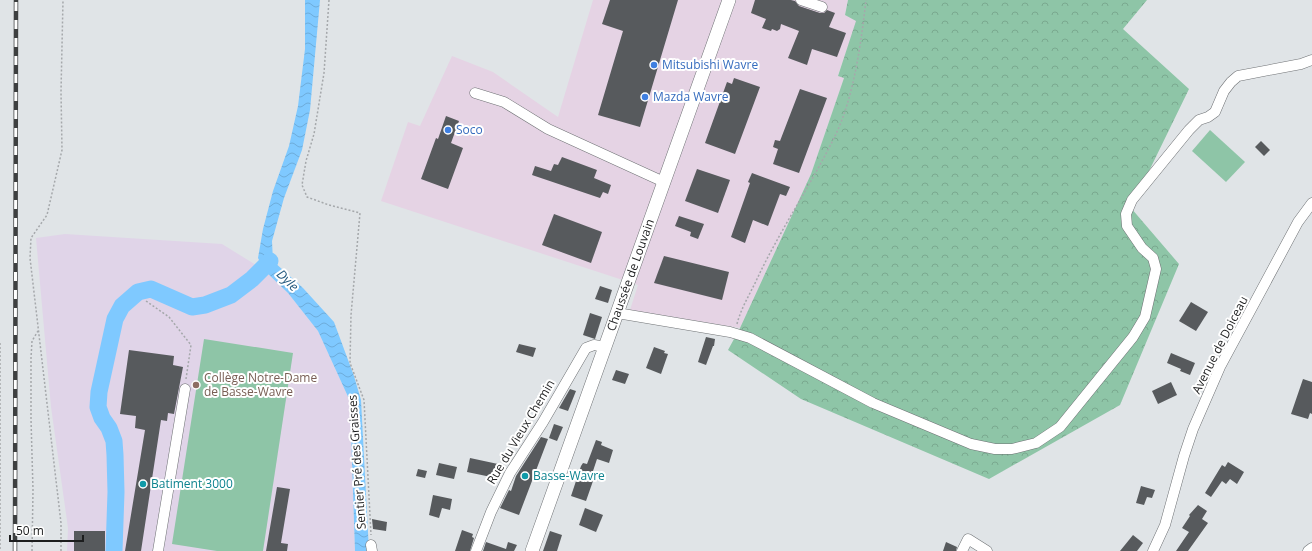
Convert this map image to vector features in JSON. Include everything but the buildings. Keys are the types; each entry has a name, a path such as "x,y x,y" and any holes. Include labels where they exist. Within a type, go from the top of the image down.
{"main road":[{"name":"Chaussée de Louvain","path":"532,551 729,0"}],"street":[{"path":"801,0 822,7"},
{"path":"617,313 734,333 750,338 764,344 818,375 873,403 971,444 995,449 1012,449 1036,443 1060,427 1133,337 1146,317 1156,269 1152,258 1142,248 1126,226 1126,214 1132,200 1189,130 1199,120 1208,118 1215,112 1224,91 1238,76 1301,64 1312,60"},
{"path":"475,93 504,102 548,129 664,182"},
{"name":"Avenue de Doiceau","path":"1152,551 1165,525 1184,456 1220,367 1298,222 1312,203"},
{"name":"Rue du Vieux Chemin","path":"476,551 491,512 510,473 543,422 586,348 594,344 605,347"},
{"path":"158,551 185,389"},
{"path":"962,551 968,539 987,551"},
{"path":"1308,551 1312,548"}],"path":[{"path":"61,551 61,524 30,258 31,238 47,215 62,150 61,92 63,0"},
{"name":"Sentier Pré des Graisses","path":"329,0 324,73 314,134 306,161 302,184 307,197 329,205 360,212 351,315 350,363 364,400 367,479 372,548"},
{"path":"734,333 738,319 772,248 819,167 836,134 847,105 856,67 866,0"},
{"path":"146,301 169,318 191,345 185,389"},
{"path":"32,551 33,490 31,358 32,341 38,331"},
{"path":"0,343 0,551"}],"shaded area":[{"path":"593,0 848,0 845,15 857,21 838,75 844,78 811,174 740,328 630,310 638,285 381,201 408,122 420,126 452,56 493,72 558,117"},
{"name":"Collège Notre-Dame de Basse-Wavre","path":"65,234 222,244 264,270 288,293 318,331 350,401 355,551 67,551 68,528 51,407 36,238"}],"green space":[{"path":"848,0 1147,0 1123,29 1189,89 1131,208 1179,264 1120,405 989,479 801,399 728,350 740,328 811,174 844,78 838,76 856,21 845,15"},
{"path":"1210,130 1245,162 1226,182 1192,151"},
{"path":"204,339 293,353 263,551 217,551 172,544"}],"water":[{"name":"Dyle","path":"305,0 320,0 310,110 302,150 284,198 272,241 273,261 303,288 334,322 354,376 361,400 369,551 355,551 350,401 318,331 288,293 264,270 258,258 263,229 273,191 289,146 298,106 305,49"}],"waterway":[{"path":"114,551 116,492 114,441 98,407 99,392 115,319 122,306 138,292 151,289 192,307 205,305 231,295 252,279 270,261"}],"railway":[{"path":"15,551 16,0"}],"place":[{"name":"Mitsubishi Wavre","path":"654,65"},
{"name":"Mazda Wavre","path":"645,97"},
{"name":"Soco","path":"448,130"},
{"name":"Collège Notre-Dame de Basse-Wavre","path":"196,385"},
{"name":"Basse-Wavre","path":"525,476"},
{"name":"Batiment 3000","path":"143,484"}]}
